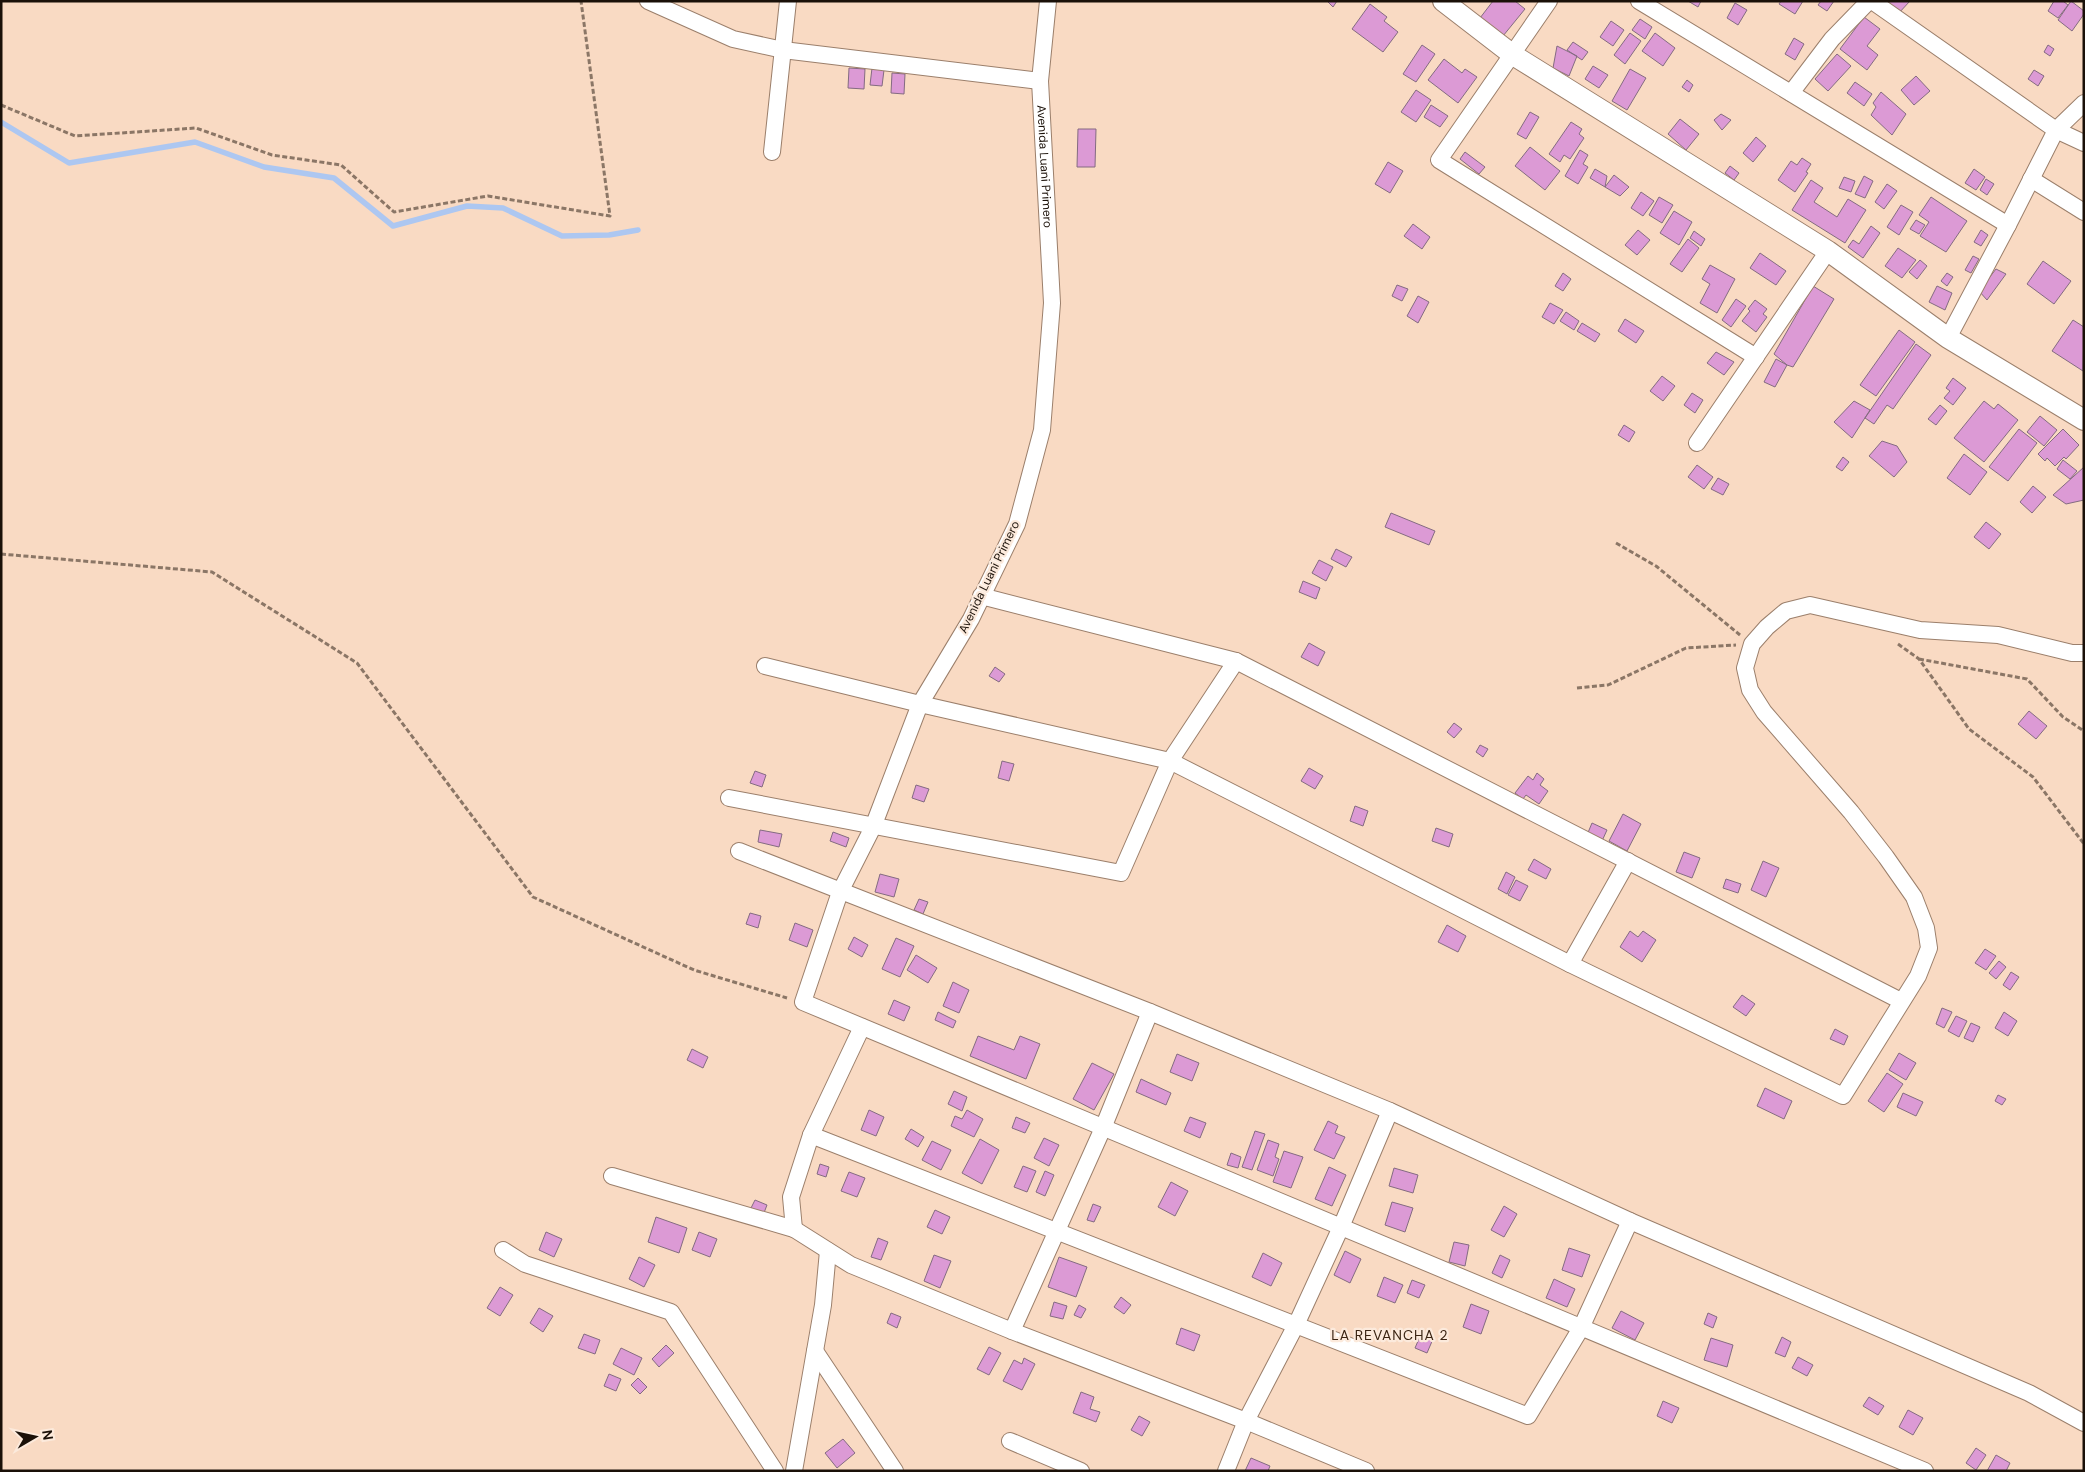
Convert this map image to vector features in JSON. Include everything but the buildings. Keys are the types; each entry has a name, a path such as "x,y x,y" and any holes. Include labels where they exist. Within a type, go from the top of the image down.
{"street":[{"path":"648,1 732,39 783,50 1040,81"},
{"path":"772,152 788,1"},
{"name":"Avenida Luani Primero","path":"802,1002 840,892 873,827 920,704 971,619 1017,524 1042,430 1052,303 1040,81 1048,1"},
{"path":"1443,1 1513,56 1828,251 1948,338 2084,420"},
{"path":"1549,1 1440,160 1756,357"},
{"path":"1639,1 2008,224"},
{"path":"1791,93 1832,39 1870,1 2056,130 2084,143"},
{"path":"1948,338 2056,130 2084,103"},
{"path":"2031,179 2084,212"},
{"path":"1697,443 1828,251"},
{"path":"981,596 1236,661 1901,1001"},
{"path":"765,666 1170,762 1570,964 1843,1096 1918,976 1929,948 1926,928 1914,897 1886,857 1851,812 1760,705 1750,690 1745,668 1752,644 1786,611 1810,605 1920,630 1998,635 2072,653 2084,652"},
{"path":"729,798 1121,873 1170,762 1236,661"},
{"path":"739,851 1150,1012 1390,1111 1630,1221 2029,1393 2084,1423"},
{"path":"1570,964 1628,861"},
{"path":"802,1002 1925,1471"},
{"path":"1012,1331 1103,1128 1150,1012"},
{"path":"794,1229 791,1196 811,1135 862,1027"},
{"path":"1226,1471 1246,1421 1296,1325 1341,1227 1390,1111"},
{"path":"811,1135 1528,1416 1581,1328 1630,1221"},
{"path":"612,1176 794,1229 851,1265 1012,1331 1246,1421 1366,1471"},
{"path":"503,1250 525,1264 671,1312 775,1471"},
{"path":"794,1471 823,1304 828,1251"},
{"path":"815,1351 894,1471"},
{"path":"1010,1441 1081,1471"}],"path":[{"path":"1,105 75,136 196,128 272,154 341,165 394,212 488,196 610,216 581,1"},
{"path":"1616,543 1656,566 1752,644"},
{"path":"1,554 212,572 357,663 533,897 694,970 802,1002"},
{"path":"1897,643 1919,659 1969,729 2033,777 2084,844"},
{"path":"1577,688 1608,685 1686,648 1752,644"},
{"path":"1919,659 2027,679 2063,717 2084,731"}],"waterway":[{"path":"1,122 69,163 195,142 264,167 334,178 393,226 467,206 503,208 562,236 609,235 638,230"}],"district":[{"name":"LA REVANCHA 2","path":"1390,1335"}]}
